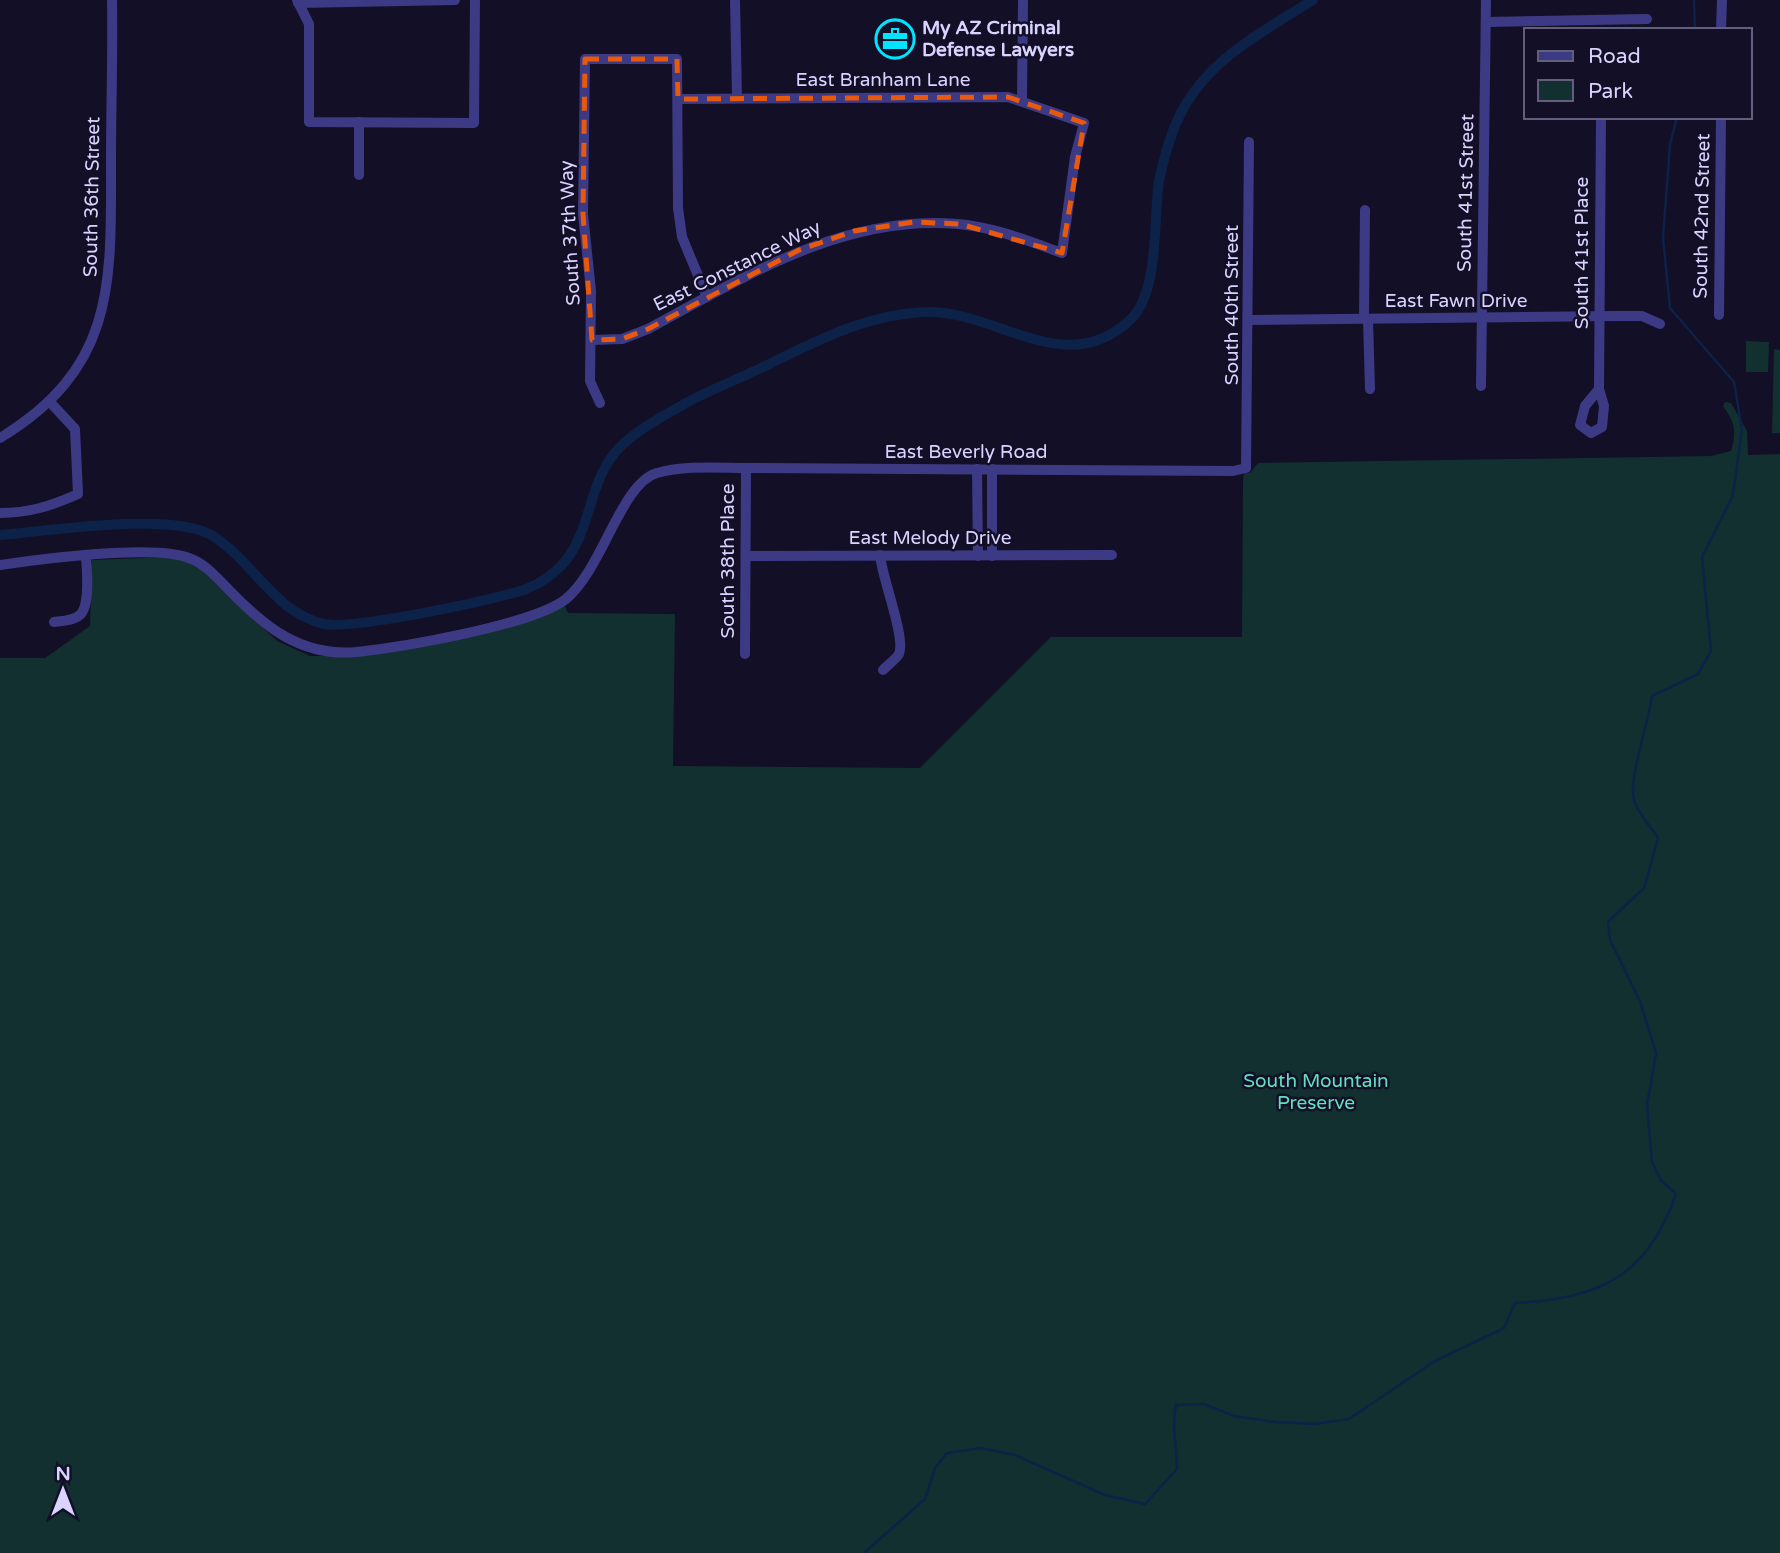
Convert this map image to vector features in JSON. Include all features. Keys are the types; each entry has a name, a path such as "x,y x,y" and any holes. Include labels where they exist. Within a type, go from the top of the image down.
{"street":[{"name":"South 36th Street","path":"50,402 90,343 107,292 111,253 112,0"},
{"path":"455,0 297,1 309,24 309,122 474,122 475,0"},
{"path":"735,0 737,97"},
{"path":"1022,100 1023,0"},
{"name":"South 41st Street","path":"1481,386 1486,0"},
{"path":"1721,0 1721,28"},
{"path":"1486,22 1602,26 1647,19"},
{"name":"South 37th Way","path":"600,403 590,381 591,291 583,214 585,59 677,60 678,99"},
{"name":"East Branham Lane","path":"678,99 1008,97 1084,123 1075,157 1062,253"},
{"path":"678,99 678,208 682,237 707,297"},
{"name":"South 41st Place","path":"1599,389 1601,119"},
{"name":"South 42nd Street","path":"1719,315 1721,119"},
{"path":"359,122 359,175"},
{"name":"South 40th Street","path":"1246,468 1249,142"},
{"path":"1365,210 1370,389"},
{"name":"East Constance Way","path":"592,340 622,339 810,246 854,231 914,222 960,224 1007,233 1062,253"},
{"name":"East Fawn Drive","path":"1249,320 1482,320 1642,316 1660,324"},
{"path":"0,438 50,402 75,429 78,494 45,508 22,513 0,513"},
{"name":"East Beverly Road","path":"0,565 86,556 164,552 191,558 205,566 266,626 283,637 313,649 357,652 491,626 545,612 565,600 593,569 634,488 655,473 686,469 747,468 1233,471 1246,468"},
{"name":"South 38th Place","path":"745,654 747,468"},
{"path":"977,469 978,556"},
{"path":"992,469 992,556"},
{"path":"880,555 882,577 901,641 898,654 883,670"},
{"name":"East Melody Drive","path":"747,556 1112,555"},
{"path":"54,622 69,620 80,614 84,606 86,556"}],"highlighted area":[{"path":"585,59 677,59 678,99 1008,97 1084,123 1062,253 960,224 914,222 854,231 799,250 648,329 622,339 592,340 583,214"}],"green space":[{"path":"1746,341 1769,342 1768,372 1746,372"},
{"path":"1774,349 1780,350 1780,433 1772,433"},
{"name":"South Mountain Preserve","path":"1725,402 1731,403 1747,431 1748,455 1780,454 1780,1553 0,1553 0,658 45,658 90,626 92,560 169,557 186,560 202,569 277,641 310,656 358,656 564,604 568,613 675,614 673,766 920,768 1051,637 1242,637 1243,479 1244,473 1250,473 1258,463 1711,456 1731,451 1733,444 1734,427 1723,406"}],"waterway":[{"path":"0,535 141,524 195,529 223,543 287,606 304,617 324,624 362,623 392,618 526,589 553,573 571,554 584,526 598,482 613,455 628,440 695,398 822,339 863,323 929,312 955,315 1057,344 1081,344 1106,337 1130,320 1140,308 1151,274 1159,181 1168,144 1183,109 1209,74 1224,60 1258,34 1313,0"},
{"path":"1694,0 1695,28"},
{"path":"864,1553 925,1499 935,1468 947,1453 981,1448 1015,1455 1105,1495 1145,1504 1177,1469 1174,1429 1176,1405 1204,1404 1234,1416 1275,1422 1315,1424 1349,1419 1435,1361 1504,1328 1515,1303 1572,1296 1616,1278 1634,1264 1650,1246 1664,1223 1676,1194 1661,1180 1652,1162 1647,1105 1656,1053 1640,1001 1610,940 1608,922 1644,888 1658,838 1638,809 1633,791 1636,765 1652,696 1698,674 1711,651 1702,557 1733,495 1742,430 1734,382 1670,308 1663,238 1670,144 1676,119"}],"place":[{"name":"My AZ Criminal Defense Lawyers","path":"895,39"}]}
